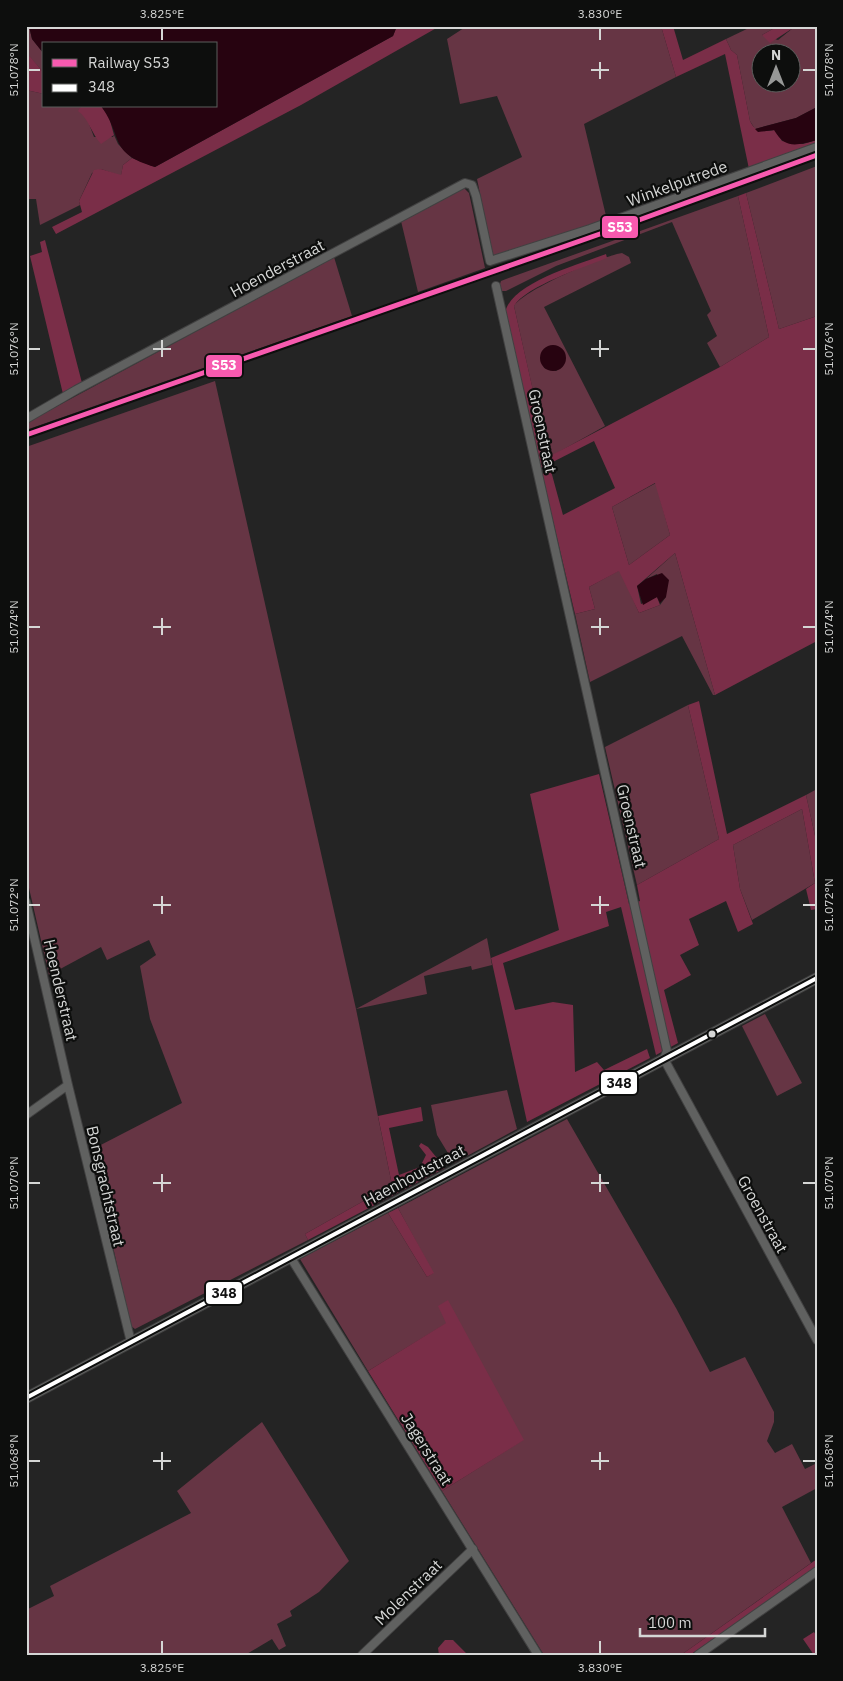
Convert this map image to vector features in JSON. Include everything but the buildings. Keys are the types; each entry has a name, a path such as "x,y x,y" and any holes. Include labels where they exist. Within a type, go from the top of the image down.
{"street":[{"name":"Winkelputrede","path":"490,262 817,147"},
{"name":"Hoenderstraat","path":"26,419 85,385 465,184 472,185 476,196 490,262"},
{"name":"Groenstraat","path":"496,286 667,1051 664,1059 817,1340"},
{"name":"Hoenderstraat","path":"26,902 68,1085"},
{"name":"Haenhoutstraat","path":"26,1398 817,978"},
{"path":"26,1115 68,1085"},
{"name":"Bonsgrachtstraat","path":"68,1085 131,1342"},
{"name":"Jagerstraat","path":"291,1258 538,1655"},
{"name":"Molenstraat","path":"362,1655 473,1549"},
{"path":"698,1655 817,1571"}],"shaded area":[{"path":"26,26 29,26 32,39 42,52 42,71 27,54"},
{"path":"29,26 397,26 393,36 155,167 140,162 123,150 102,108 218,108 218,42 42,42 42,52 32,39"},
{"path":"397,26 440,26 301,105 56,234 52,227 82,212 79,201 94,170 101,169 121,175 123,165 132,158 155,167 393,36"},
{"path":"467,26 661,26 676,77 584,124 607,220 493,256 477,179 522,157 497,96 460,104 447,39"},
{"path":"661,26 673,26 683,60 726,39 731,50 737,55 750,121 755,128 763,131 775,130 782,141 803,144 817,140 817,144 749,169 725,54 676,77"},
{"path":"753,26 778,26 762,35 778,40 793,28 817,26 817,107 796,118 755,129 750,121 737,55 731,50 726,39"},
{"path":"778,26 801,26 793,28 772,42 762,35"},
{"path":"26,52 42,71 42,94 26,90"},
{"path":"26,90 42,94 42,108 80,108 79,111 86,116 94,137 113,137 114,135 118,144 132,158 123,165 121,176 101,169 92,173 79,201 80,205 40,225 36,199 26,199"},
{"path":"817,107 817,140 792,144 783,141 774,130 758,132 755,129 796,118"},
{"path":"80,108 102,108 109,117 114,135 101,144 85,118 78,111"},
{"path":"817,166 817,316 779,329 746,193"},
{"path":"464,188 469,193 485,268 418,292 401,221"},
{"path":"746,193 779,329 817,316 817,641 715,695 675,553 637,586 641,604 657,597 660,605 639,613 619,571 589,587 595,609 575,614 542,474 551,471 563,515 615,488 594,441 541,468 505,313 510,302 532,284 564,269 606,254 607,258 530,291 514,306 548,457 720,367 769,337 738,196","holes":["655,483 670,535 629,565 612,507"]},
{"path":"738,196 769,337 720,367 707,343 717,336 707,315 711,311 672,222 556,266 506,291 502,291 501,281"},
{"path":"45,240 82,383 63,394 30,256 42,252 40,242"},
{"path":"622,253 629,257 631,263 544,307 605,426 548,458 514,306 532,291 547,283 612,255","holes":["548,347 565,354 563,366 556,371 544,368 542,352"]},
{"path":"334,257 352,316 26,430 26,423"},
{"path":"553,345 562,349 566,358 562,367 553,371 544,367 540,358 544,349"},
{"path":"215,381 356,1009 392,1185 305,1234 308,1240 135,1329 131,1326 91,1150 182,1103 150,1019 140,966 156,955 149,940 107,960 101,947 49,975 26,875 26,447"},
{"path":"656,483 670,535 629,565 612,507"},
{"path":"675,553 715,695 713,695 682,636 590,682 575,614 595,609 589,587 620,570 639,613 660,605 666,597 657,574 646,579"},
{"path":"662,573 669,580 666,597 660,603 657,597 643,605 637,586 646,579"},
{"path":"699,701 727,834 806,795 817,845 817,909 811,910 806,889 815,883 802,809 733,845 740,889 753,924 738,932 726,901 689,919 699,945 680,955 691,975 664,990 678,1043 656,1055 621,907 606,912 609,926 503,963 515,1010 553,1002 573,1005 575,1072 597,1062 604,1070 647,1049 650,1058 527,1122 491,958 559,930 530,794 599,774 629,904 640,901 637,885 719,839 688,705"},
{"path":"688,705 719,839 637,885 605,747"},
{"path":"817,789 817,845 806,795"},
{"path":"802,809 815,883 752,920 740,889 733,845"},
{"path":"487,938 492,965 472,970 471,966 424,976 427,994 356,1009"},
{"path":"765,1014 802,1083 777,1096 742,1026"},
{"path":"507,1090 517,1129 454,1163 437,1135 431,1105"},
{"path":"421,1107 423,1121 389,1128 399,1175 420,1167 426,1155 419,1146 421,1143 428,1147 445,1168 308,1240 305,1234 392,1185 378,1116"},
{"path":"567,1119 676,1308 710,1372 745,1357 774,1412 774,1422 767,1441 775,1453 792,1444 805,1469 817,1463 817,1488 782,1507 811,1563 681,1655 544,1655 442,1491 523,1440 447,1323 368,1371 300,1259 388,1213 427,1277 433,1273 398,1208"},
{"path":"398,1208 434,1273 427,1277 388,1213"},
{"path":"448,1300 524,1440 442,1491 368,1371 446,1323 438,1306"},
{"path":"262,1422 349,1561 319,1592 290,1611 292,1616 277,1624 286,1646 279,1650 272,1639 245,1655 26,1655 26,1610 54,1596 50,1586 191,1513 177,1491"},
{"path":"817,1559 817,1567 690,1655 681,1655"},
{"path":"814,1632 817,1637 817,1655 814,1655 803,1639"},
{"path":"445,1640 453,1640 468,1655 439,1655 438,1648"}],"rail line":[{"name":"S53","path":"26,435 617,228 817,155"}],"transit line":[{"name":"348","path":"26,1398 817,978"}]}
